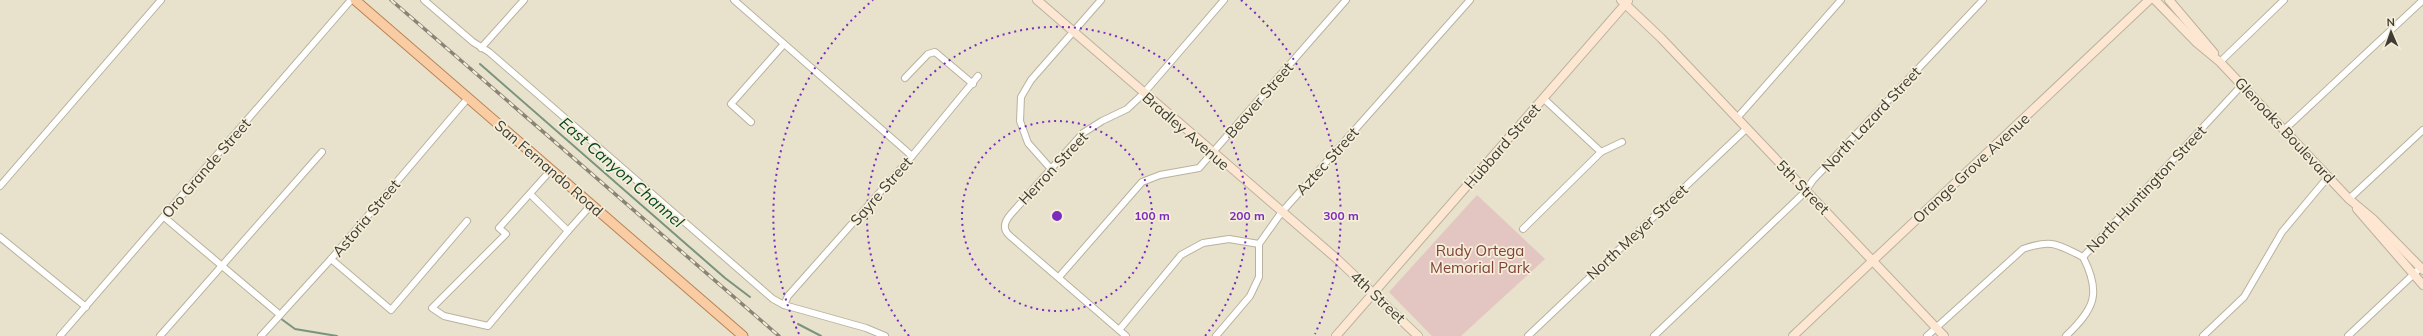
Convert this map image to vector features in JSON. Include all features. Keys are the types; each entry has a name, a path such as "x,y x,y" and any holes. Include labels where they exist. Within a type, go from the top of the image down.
{"main road":[{"name":"San Fernando Road","path":"355,0 743,336"}],"street":[{"path":"0,186 161,0"},
{"name":"Oro Grande Street","path":"60,336 351,0"},
{"path":"424,0 481,48 489,52 767,293 784,305 866,328 885,336"},
{"path":"481,48 524,0"},
{"path":"734,0 912,156"},
{"name":"Bradley Avenue","path":"1037,0 1143,94 1337,259"},
{"path":"1051,169 1028,143 1020,121 1021,97 1031,80 1101,0"},
{"name":"Herron Street","path":"1059,277 1008,234 1004,225 1011,214 1083,133 1102,121 1127,109 1143,94 1224,0"},
{"name":"Beaver Street","path":"1059,277 1142,182 1160,175 1199,168 1346,0"},
{"name":"Aztec Street","path":"1259,244 1282,213 1470,0"},
{"path":"1737,118 1841,0"},
{"name":"North Lazard Street","path":"1654,336 1806,190 1982,0"},
{"name":"Orange Grove Avenue","path":"1793,336 2149,0"},
{"name":"Glenoaks Boulevard","path":"2155,0 2197,43 2220,62 2242,85 2349,199 2368,224 2423,285"},
{"name":"Glenoaks Boulevard","path":"2168,0 2203,38 2220,62"},
{"path":"2220,62 2284,0"},
{"name":"5th Street","path":"1625,1 1874,260 1944,336"},
{"name":"Hubbard Street","path":"1336,336 1543,98 1625,1"},
{"path":"2284,130 2422,1"},
{"path":"751,122 731,104 784,44"},
{"path":"905,78 928,54 934,52 973,84"},
{"name":"Sayre Street","path":"784,305 788,296 912,156 973,84 978,76"},
{"name":"North Huntington Street","path":"1927,336 2023,249 2042,242 2062,246 2083,257 2242,85"},
{"name":"Astoria Street","path":"260,336 331,258 468,98"},
{"path":"1543,98 1601,152"},
{"name":"North Meyer Street","path":"1528,336 1747,128"},
{"path":"2349,199 2423,130"},
{"path":"1523,229 1601,152 1622,142"},
{"path":"160,336 322,152"},
{"path":"551,170 499,228 506,234 486,256 482,256 451,290 432,308 444,316 488,326 591,205"},
{"path":"2203,336 2244,297 2282,232 2328,177"},
{"path":"530,194 568,231"},
{"name":"Glenoaks Boulevard","path":"2349,199 2373,219 2422,268"},
{"path":"164,217 279,314"},
{"path":"331,258 390,310 468,221"},
{"path":"0,236 86,307"},
{"path":"1119,330 1181,255 1203,243 1229,239 1259,244 1259,277 1250,296 1216,336"},
{"path":"2066,336 2084,318 2094,297 2092,274 2083,257"},
{"name":"4th Street","path":"1337,259 1374,292 1418,336"},
{"path":"2348,336 2413,274 2422,268"},
{"path":"1059,277 1126,336"}],"green space":[{"name":"Rudy Ortega Memorial Park","path":"1477,195 1545,259 1461,336 1432,336 1389,292"}],"waterway":[{"name":"East Canyon Channel","path":"480,64 725,278 750,297"},
{"path":"280,318 295,329 337,336"},
{"name":"East Canyon Channel","path":"798,324 821,336"}],"railway":[{"path":"391,0 779,336"}]}
